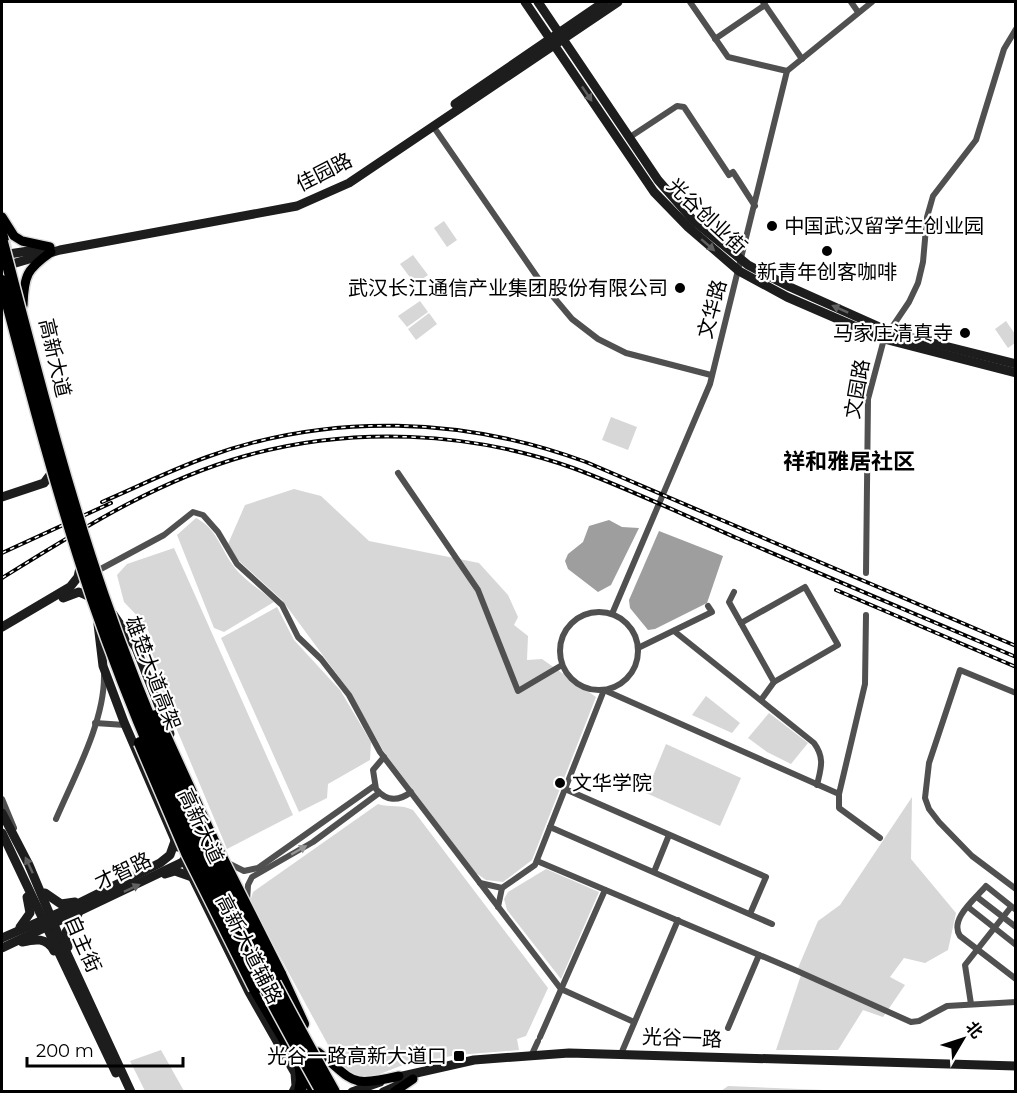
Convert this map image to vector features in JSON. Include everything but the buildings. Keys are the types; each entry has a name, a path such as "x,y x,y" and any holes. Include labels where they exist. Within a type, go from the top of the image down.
{"highway":[{"name":"雄楚大道高架","path":"2,242 51,428 115,627 158,741 205,846 268,973 334,1092"},
{"name":"雄楚大道高架","path":"2,281 61,497 94,600 123,678 173,800 216,892 319,1092"},
{"path":"115,627 213,841 303,1024"},
{"path":"123,678 132,719 164,804 211,905 300,1069 319,1092"},
{"path":"300,1069 302,1080 300,1092"}],"main road":[{"name":"光谷创业街","path":"525,2 654,192 687,227 739,271 788,297 886,335 1016,373"},
{"name":"光谷创业街","path":"538,2 658,180 693,220 742,260 886,335 1016,364"},
{"name":"佳园路","path":"51,250 297,206 349,183 562,35 604,2"},
{"name":"佳园路","path":"562,35 618,2"},
{"name":"佳园路","path":"5,260 246,213 286,204 327,188 362,168 552,42"},
{"path":"2,217 14,236 22,241 51,250"},
{"name":"高新大道","path":"2,230 5,260 23,305 38,369 73,494"},
{"path":"23,305 25,277 33,266 51,250"},
{"name":"高新大道","path":"2,293 57,500"},
{"path":"23,374 28,362 38,369"},
{"path":"2,497 44,483 50,475"},
{"path":"2,502 54,488"},
{"name":"高新大道","path":"93,557 153,719 207,844 288,1003 303,1024 340,1092"},
{"name":"高新大道","path":"2,627 70,587 78,577 79,565 159,777 195,856 319,1092"},
{"path":"2,634 72,593 84,593 90,597"},
{"name":"高新大道辅路","path":"113,614 136,648 197,796 247,901 297,996 303,1024"},
{"name":"高新大道辅路","path":"98,619 103,666 125,725 192,877 249,992 295,1073 293,1092"},
{"path":"197,796 207,844"},
{"name":"自主街","path":"2,813 37,884 48,921 80,998 125,1092"},
{"name":"自主街","path":"2,833 21,877 70,958 131,1092"},
{"name":"才智路","path":"6,946 89,898 164,860 174,849 176,841"},
{"name":"才智路","path":"6,936 81,912 195,856"},
{"path":"159,875 176,871 192,877"},
{"path":"6,936 24,923 30,913 21,877"},
{"path":"37,884 49,898 60,904 89,898"},
{"path":"70,958 66,932 72,920 81,912"},
{"path":"6,946 37,939 51,946 66,977 80,998"},
{"path":"285,1030 295,1033 298,1022 288,1003"},
{"path":"318,1052 343,1075 359,1083 399,1076"},
{"name":"光谷一路","path":"352,1092 373,1088 399,1076 474,1060 532,1054 621,1054 1016,1066"},
{"name":"光谷一路","path":"383,1092 412,1079 503,1062 568,1058 1016,1072"},
{"path":"394,1092 412,1079"}],"street":[{"path":"690,2 728,57 787,71 872,2"},
{"path":"851,2 858,12"},
{"path":"715,39 764,3 802,59"},
{"name":"文园路","path":"866,573 868,399 886,335 918,283 923,262 927,217 933,196 976,140 1004,49 1016,28"},
{"name":"文华路","path":"612,614 710,384 787,71"},
{"path":"630,137 677,106 684,107 729,175 733,172 755,206"},
{"path":"433,126 540,281 572,319 598,339 626,353 711,375"},
{"path":"398,473 478,590 518,691 562,665"},
{"path":"97,571 164,535 193,512 203,515 218,532 237,564 276,599 298,637 321,659 349,695 384,757 561,989 634,1022"},
{"path":"741,623 805,587 838,645 774,682 761,700"},
{"path":"734,592 729,602 774,682"},
{"path":"638,648 712,612 708,606"},
{"path":"587,613 612,614 624,620 632,630 638,648 634,668 627,679 603,690 590,690 578,685 568,676 559,652 561,639 570,624 587,613"},
{"path":"866,615 865,684 839,794 839,808 880,838"},
{"path":"674,631 814,743 821,752 823,761 817,785"},
{"path":"56,819 95,723 104,686 103,666"},
{"path":"1016,693 960,670 929,763 925,798 929,809 939,822 964,848 1016,889"},
{"path":"603,690 839,794"},
{"path":"498,907 502,888 535,865 537,861 603,690"},
{"path":"95,723 125,725"},
{"path":"384,757 373,770 374,786 379,793 395,799 411,792"},
{"path":"230,864 244,871 258,868 374,786"},
{"path":"565,789 766,877 750,914"},
{"path":"247,901 252,877 313,842 379,793"},
{"path":"2,799 20,846"},
{"path":"550,827 772,924"},
{"path":"654,872 669,835"},
{"path":"2,840 9,851"},
{"path":"537,861 911,1022 919,1022 947,1006 1016,1002"},
{"path":"480,884 502,888"},
{"path":"971,1004 965,965 977,950 994,928 1003,917 1013,909 986,886 956,922 956,929 977,950 1016,979"},
{"path":"532,1054 605,890"},
{"path":"977,897 1016,927"},
{"path":"968,907 1016,945"},
{"path":"621,1054 678,921"},
{"path":"728,1028 759,955"}],"shaded area":[{"path":"444,221 457,240 447,247 434,228"},
{"path":"413,255 428,275 415,284 400,264"},
{"path":"420,301 428,312 407,327 398,316"},
{"path":"429,313 437,324 416,340 408,329"},
{"path":"1006,321 1015,334 1015,343 1008,348 995,329"},
{"path":"611,417 637,427 628,450 602,440"},
{"path":"294,489 321,496 369,541 479,563 508,595 518,617 514,625 528,636 527,660 542,659 596,697 532,860 503,882 486,880 476,873 384,752 350,692 282,600 238,560 228,544 245,505"},
{"path":"196,518 213,532 236,569 274,602 224,632 214,628 177,535"},
{"path":"609,520 622,527 639,528 611,585 598,592 568,569 565,561 568,554 583,542 589,526"},
{"path":"659,531 723,556 707,603 655,629 648,630 630,608 629,600"},
{"path":"174,548 293,815 227,849 143,649 156,647 145,624 124,602 117,575 127,564"},
{"path":"277,607 294,640 340,690 371,742 370,760 328,784 327,798 299,812 221,638"},
{"path":"706,696 740,723 732,733 692,715"},
{"path":"769,713 808,743 791,764 767,752 748,738"},
{"path":"666,744 741,778 720,826 646,793"},
{"path":"912,797 911,859 956,913 948,950 925,963 904,958 890,977 905,985 883,1017 863,1010 838,1050 776,1050 801,975 798,968 818,921 840,905"},
{"path":"378,804 413,810 548,988 526,1036 517,1039 519,1050 457,1055 403,1065 367,1079 351,1074 333,1054 250,902 253,892"},
{"path":"546,869 599,892 561,979 507,910 504,899 508,892"},
{"path":"161,1050 184,1091 145,1091 130,1061"},
{"path":"728,1086 824,1090 721,1091"}],"railway":[{"path":"102,502 207,457 254,442 301,432 349,427 397,426 445,429 493,436 540,447 586,462 1016,646"},
{"path":"2,578 119,508 212,466 285,446 326,440 368,437 451,440 493,446 573,468 1016,657"},
{"path":"2,553 111,503"},
{"path":"836,590 1016,667"}],"place":[{"name":"中国武汉留学生创业园","path":"772,226"},
{"name":"新青年创客咖啡","path":"827,251"},
{"name":"武汉长江通信产业集团股份有限公司","path":"680,288"},
{"name":"马家庄清真寺","path":"965,333"},
{"name":"文华学院","path":"560,783"},
{"name":"光谷一路高新大道口","path":"459,1056"}],"district":[{"name":"祥和雅居社区","path":"849,461"}]}
